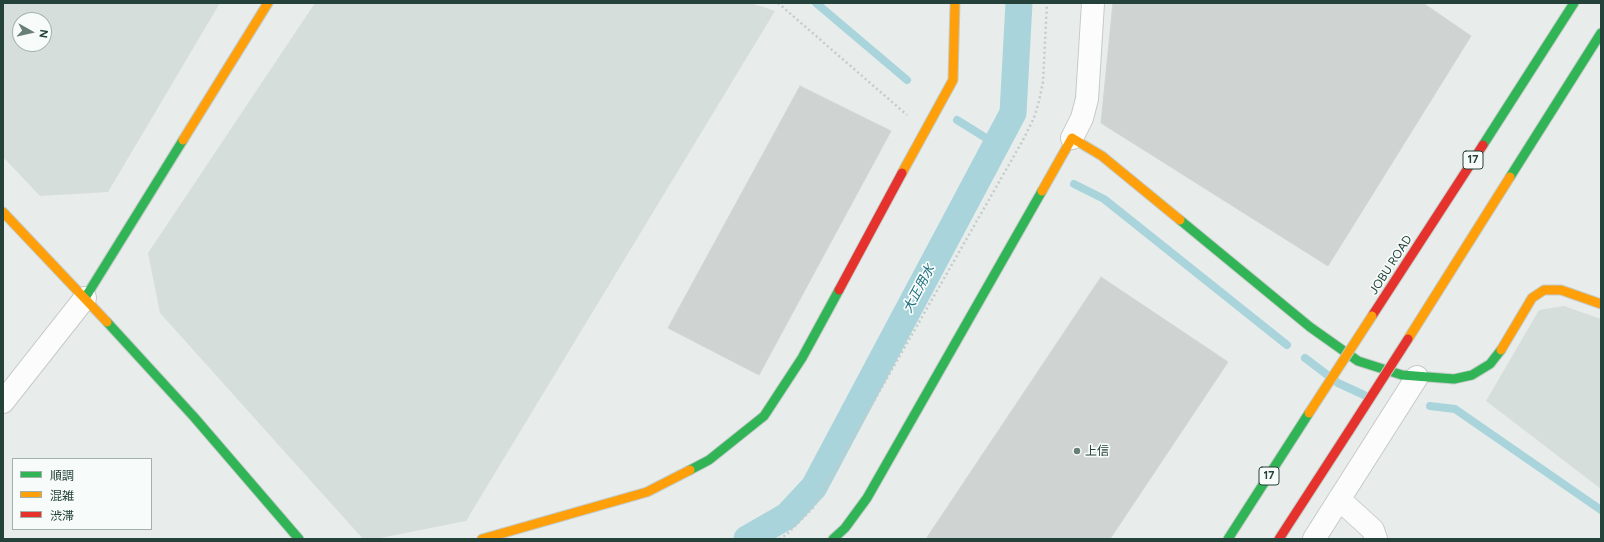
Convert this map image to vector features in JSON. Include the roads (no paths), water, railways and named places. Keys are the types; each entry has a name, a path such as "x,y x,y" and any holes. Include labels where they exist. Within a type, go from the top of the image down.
{"main road":[{"path":"85,298 268,3"},
{"path":"482,539 647,492 709,460 764,416 802,358 953,80 955,3"},
{"name":"JOBU ROAD","path":"1228,539 1574,3"},
{"path":"1279,539 1408,339 1601,33"},
{"path":"833,539 845,528 867,498 1072,138 1102,156 1310,327 1358,361 1402,375 1454,379 1472,375 1490,364 1506,345 1532,298 1544,290 1561,290 1601,304"},
{"path":"3,212 85,298 194,417 299,539"}],"street":[{"path":"1072,138 1082,118 1087,99 1092,3"},
{"path":"3,402 85,298"},
{"path":"1314,539 1417,377"},
{"path":"1339,499 1373,530 1376,539"}],"waterway":[{"path":"816,3 907,80"},
{"name":"大正用水","path":"747,539 787,516 814,487 1013,113 1019,3"},
{"path":"957,120 986,138"},
{"path":"1074,184 1104,199 1287,345"},
{"path":"1305,358 1338,383 1364,395"},
{"path":"1430,406 1455,409 1601,510"}],"place":[{"name":"上信","path":"1077,451"}]}
